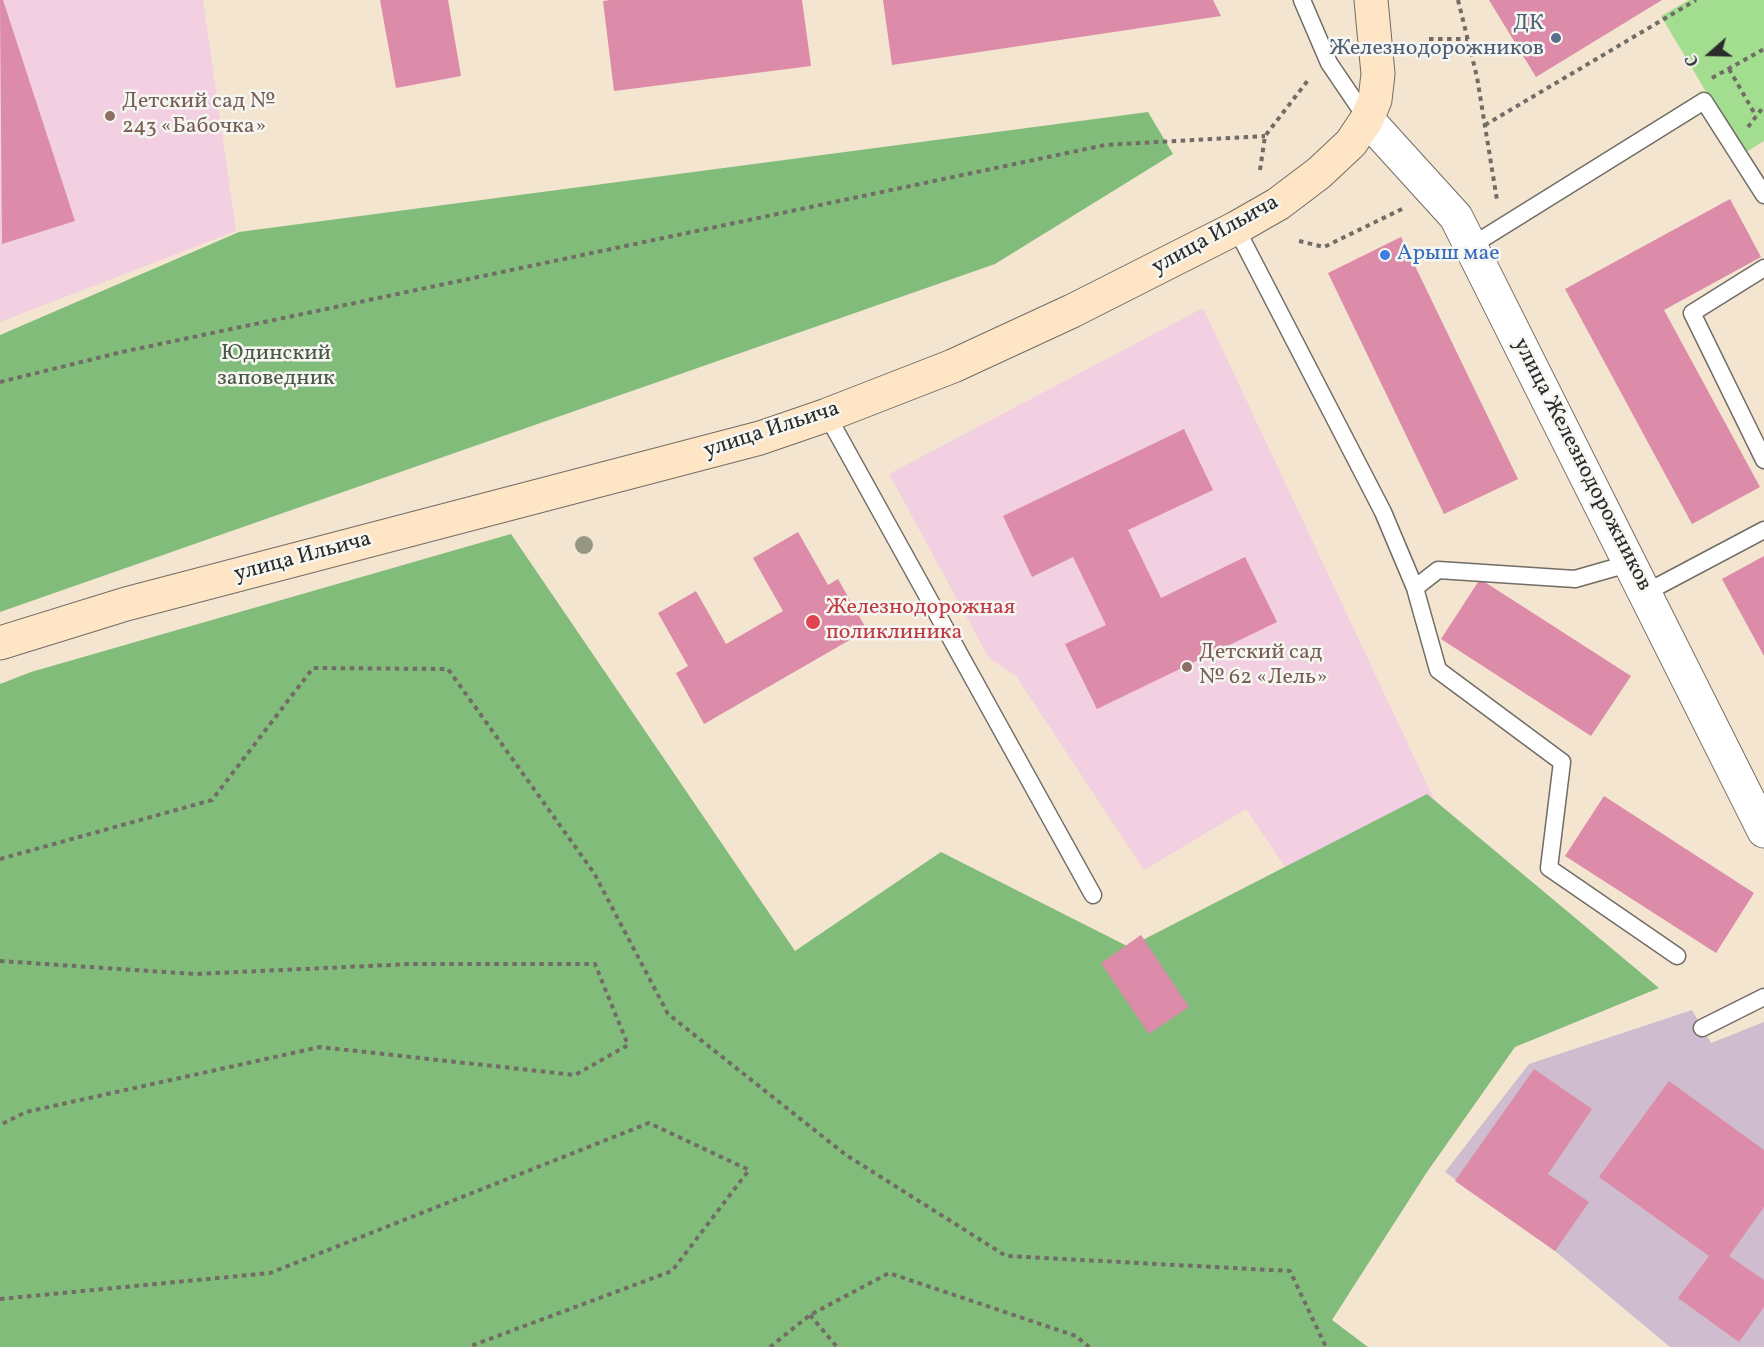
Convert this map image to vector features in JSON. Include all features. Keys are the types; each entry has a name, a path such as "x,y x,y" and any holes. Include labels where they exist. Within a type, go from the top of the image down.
{"main road":[{"name":"улица Ильича","path":"0,643 126,604 682,460 827,415 953,366 1072,311 1236,228 1278,204 1319,173 1351,143 1367,119 1375,100 1378,74 1371,0"}],"street":[{"name":"улица Железнодорожников","path":"1367,119 1456,217 1764,831"}],"lane":[{"path":"1302,0 1329,63 1367,119"},
{"path":"1471,246 1704,101 1764,195"},
{"path":"1236,228 1383,512 1415,588 1438,670 1562,762 1549,868 1677,957"},
{"path":"1764,268 1692,313 1764,460"},
{"path":"827,415 1093,895"},
{"path":"1645,593 1764,530"},
{"path":"1415,588 1438,570 1575,579 1631,563"},
{"path":"1702,1028 1764,997"}],"path":[{"path":"1458,0 1485,125 1497,200"},
{"path":"1485,125 1696,0"},
{"path":"1429,39 1468,39"},
{"path":"1709,80 1764,49"},
{"path":"1729,69 1756,116"},
{"path":"1260,170 1265,136 1310,79"},
{"path":"0,382 134,349 1105,145 1265,136"},
{"path":"1456,217 1507,194"},
{"path":"1299,241 1324,247 1409,206"},
{"path":"0,859 212,801 313,668 448,669 594,873 668,1014 846,1155 1006,1256 1290,1271 1326,1347"},
{"path":"0,961 195,974 411,964 595,964 628,1045 575,1075 320,1047 26,1112 0,1125"},
{"path":"0,1299 270,1273 649,1123 749,1170 672,1271 468,1347"},
{"path":"770,1347 810,1315 889,1273 1076,1336 1089,1347"},
{"path":"810,1315 837,1347"}],"shaded area":[{"name":"Детский сад № 243 «Бабочка»","path":"0,0 203,0 236,231 0,322"},
{"name":"Детский сад № 62 «Лель»","path":"1203,308 1508,957 1391,1024 1246,809 1144,870 1016,676 989,658 889,474"},
{"path":"1692,1010 1711,1043 1764,1022 1764,1347 1670,1347 1555,1251 1445,1172 1529,1064"}],"green space":[{"path":"1689,0 1764,0 1764,141 1743,154 1661,16"},
{"name":"Юдинский заповедник","path":"1148,112 1173,154 995,264 0,612 0,335 239,232"},
{"path":"511,534 795,951 941,852 1129,947 1427,794 1659,988 1515,1047 1427,1172 1332,1320 1368,1347 0,1347 0,684 31,672"}],"building":[{"path":"0,0 3,0 75,221 2,244"},
{"path":"380,0 448,0 461,76 396,88"},
{"path":"802,0 811,66 614,91 603,1"},
{"path":"883,0 1213,0 1221,16 892,65"},
{"name":"ДК Железнодорожников","path":"1489,0 1662,0 1536,77"},
{"path":"1730,199 1761,257 1664,310 1760,487 1692,524 1565,289"},
{"path":"1401,237 1518,479 1444,514 1328,273"},
{"path":"1184,429 1213,490 1128,530 1161,598 1245,557 1277,622 1097,709 1065,644 1106,625 1073,557 1032,577 1003,516"},
{"name":"Железнодорожная поликлиника","path":"798,532 828,585 838,579 867,630 704,724 676,673 688,666 658,613 696,591 726,644 783,611 753,558"},
{"path":"1764,556 1764,656 1722,579"},
{"path":"1480,579 1631,676 1591,736 1441,639"},
{"path":"1604,796 1754,893 1716,953 1565,856"},
{"path":"1141,935 1189,1007 1149,1034 1101,963"},
{"path":"1534,1069 1592,1109 1548,1174 1589,1202 1555,1251 1455,1181"},
{"path":"1669,1081 1764,1150 1764,1207 1729,1256 1764,1280 1764,1307 1739,1342 1678,1298 1709,1256 1599,1177"}],"place":[{"name":"ДК Железнодорожников","path":"1556,38"},
{"name":"Детский сад № 243 «Бабочка»","path":"110,116"},
{"name":"Арыш мае","path":"1385,255"},
{"name":"Железнодорожная поликлиника","path":"813,622"},
{"name":"Детский сад № 62 «Лель»","path":"1187,667"}]}
